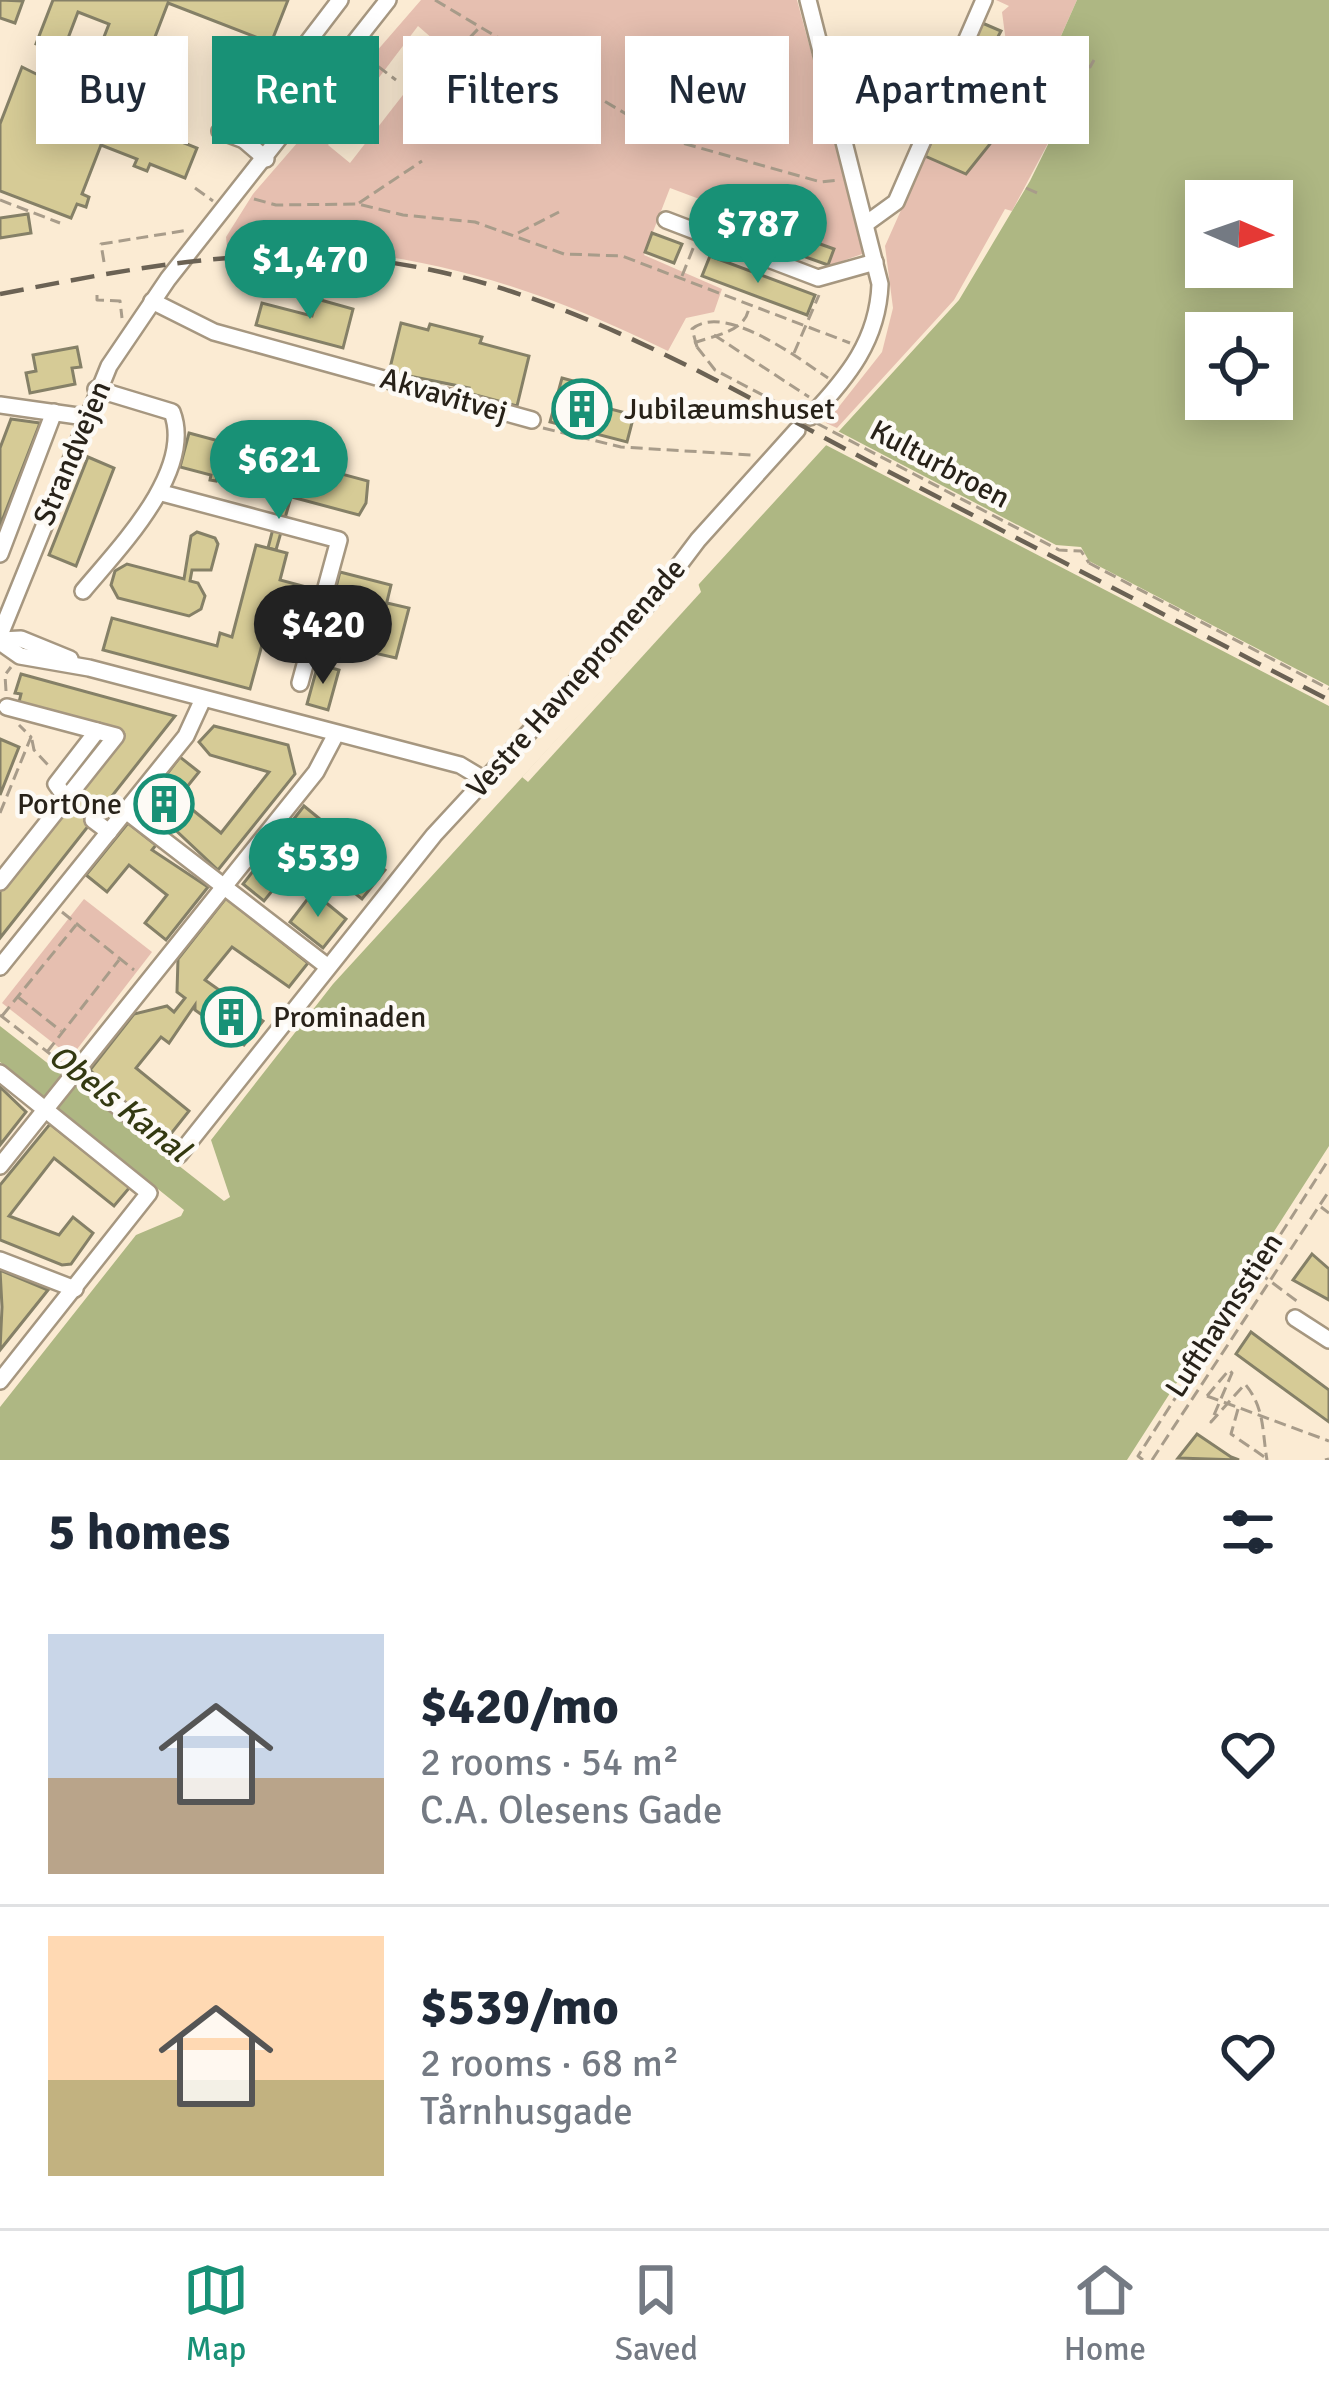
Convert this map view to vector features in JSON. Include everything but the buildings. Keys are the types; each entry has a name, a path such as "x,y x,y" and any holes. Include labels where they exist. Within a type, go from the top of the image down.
{"street":[{"path":"312,36 340,0"},
{"name":"Strandvejen","path":"360,36 388,0"},
{"path":"808,0 867,223 879,306 864,348 815,411"},
{"path":"867,223 896,202 984,0"},
{"path":"249,144 266,159"},
{"name":"Strandvejen","path":"0,639 96,389 152,302 278,144"},
{"path":"666,220 818,278 875,262"},
{"name":"Akvavitvej","path":"152,302 214,332 532,420"},
{"path":"83,591 162,493 177,425 172,412 96,389"},
{"path":"0,405 85,417"},
{"path":"0,554 54,412"},
{"name":"Vestre Havnepromenade","path":"72,1075 179,1155 434,835 658,593 698,540 797,430"},
{"path":"162,493 340,540 300,683"},
{"path":"20,504 46,515"},
{"path":"0,639 20,656 89,668 460,765 485,780"},
{"path":"0,639 30,641 89,668"},
{"path":"0,968 186,736 203,699"},
{"path":"0,882 64,795 116,736 7,707"},
{"path":"0,1166 316,772 336,734"},
{"path":"126,811 328,967"},
{"path":"93,820 109,832"},
{"path":"0,1073 149,1193 0,1381"},
{"path":"4,1257 75,1289"},
{"path":"1295,1318 1329,1340"}],"path":[{"path":"435,0 668,139 821,182 853,178"},
{"path":"472,36 481,27"},
{"path":"1089,68 1094,60"},
{"path":"379,67 396,80"},
{"path":"358,204 422,160"},
{"path":"195,188 213,201"},
{"path":"1026,188 1042,195"},
{"path":"236,193 276,205 358,204 517,233 564,254 622,256 864,348"},
{"path":"0,200 60,223"},
{"path":"517,233 559,212"},
{"path":"104,262 101,244 191,230"},
{"path":"681,277 700,233"},
{"path":"793,355 823,285 818,278"},
{"path":"97,295 97,300 120,301 122,318"},
{"path":"749,304 748,317 738,327 696,345 692,329 703,321 718,320 738,327 793,355 839,386"},
{"path":"714,335 815,411"},
{"name":"Kulturbroen","path":"696,345 715,370 1059,550 1082,551 1083,560 1329,689"},
{"path":"532,420 552,431 621,447 772,457"},
{"path":"20,656 4,675 8,714 31,736 64,795"},
{"path":"0,813 31,736"},
{"path":"52,903 146,980"},
{"path":"72,1075 1,1016 77,923"},
{"path":"47,1052 120,958"},
{"path":"18,997 62,1032"},
{"path":"1143,1460 1138,1456 1329,1159"},
{"name":"Lufthavnsstien","path":"1153,1460 1329,1191"},
{"path":"1319,1206 1329,1213"},
{"path":"1289,1221 1304,1230"},
{"path":"1257,1271 1271,1281"},
{"path":"1207,1396 1229,1370 1211,1423 1245,1384 1263,1416 1267,1459"},
{"path":"1187,1377 1207,1396 1329,1442"},
{"path":"1238,1407 1231,1434 1267,1459"}],"shaded area":[{"path":"421,0 797,0 813,60 813,144 836,144 865,253 828,266 833,249 670,188 644,255 722,289 714,312 686,318 668,351 559,303 454,270 346,252 227,247 226,237 253,194 296,144 329,144 350,163 365,144 379,144 379,126 403,95 403,144 601,144 601,36 430,36 418,26 410,36 403,36 403,46 379,78 379,48"},
{"path":"996,0 1077,0 1061,36 1005,36 1002,12 1009,6"},
{"path":"1077,0 1329,0 1329,1146 1127,1460 0,1460 0,1407 136,1235 181,1216 184,1210 0,1062 0,1026 224,1201 230,1197 211,1140 333,984 959,300 1048,144 1089,144 1089,36 1061,36"},
{"path":"931,144 1048,144 1012,211 1005,209 954,300 837,428 826,423 882,352 893,308 885,246"},
{"path":"84,899 152,952 71,1057 2,1003"}],"pier":[{"path":"832,428 1056,545 1081,547 1089,561 1329,686 1329,706 820,442"},
{"path":"698,583 701,592 528,782 522,777"}],"railway":[{"path":"0,294 170,264 298,255 413,266 482,283 550,305 680,362 1329,700"}],"place":[{"name":"Jubilæumshuset","path":"582,409"},
{"name":"PortOne","path":"164,804"},
{"name":"Prominaden","path":"231,1017"}],"water label":[{"name":"Obels Kanal","path":"120,1102"}]}
